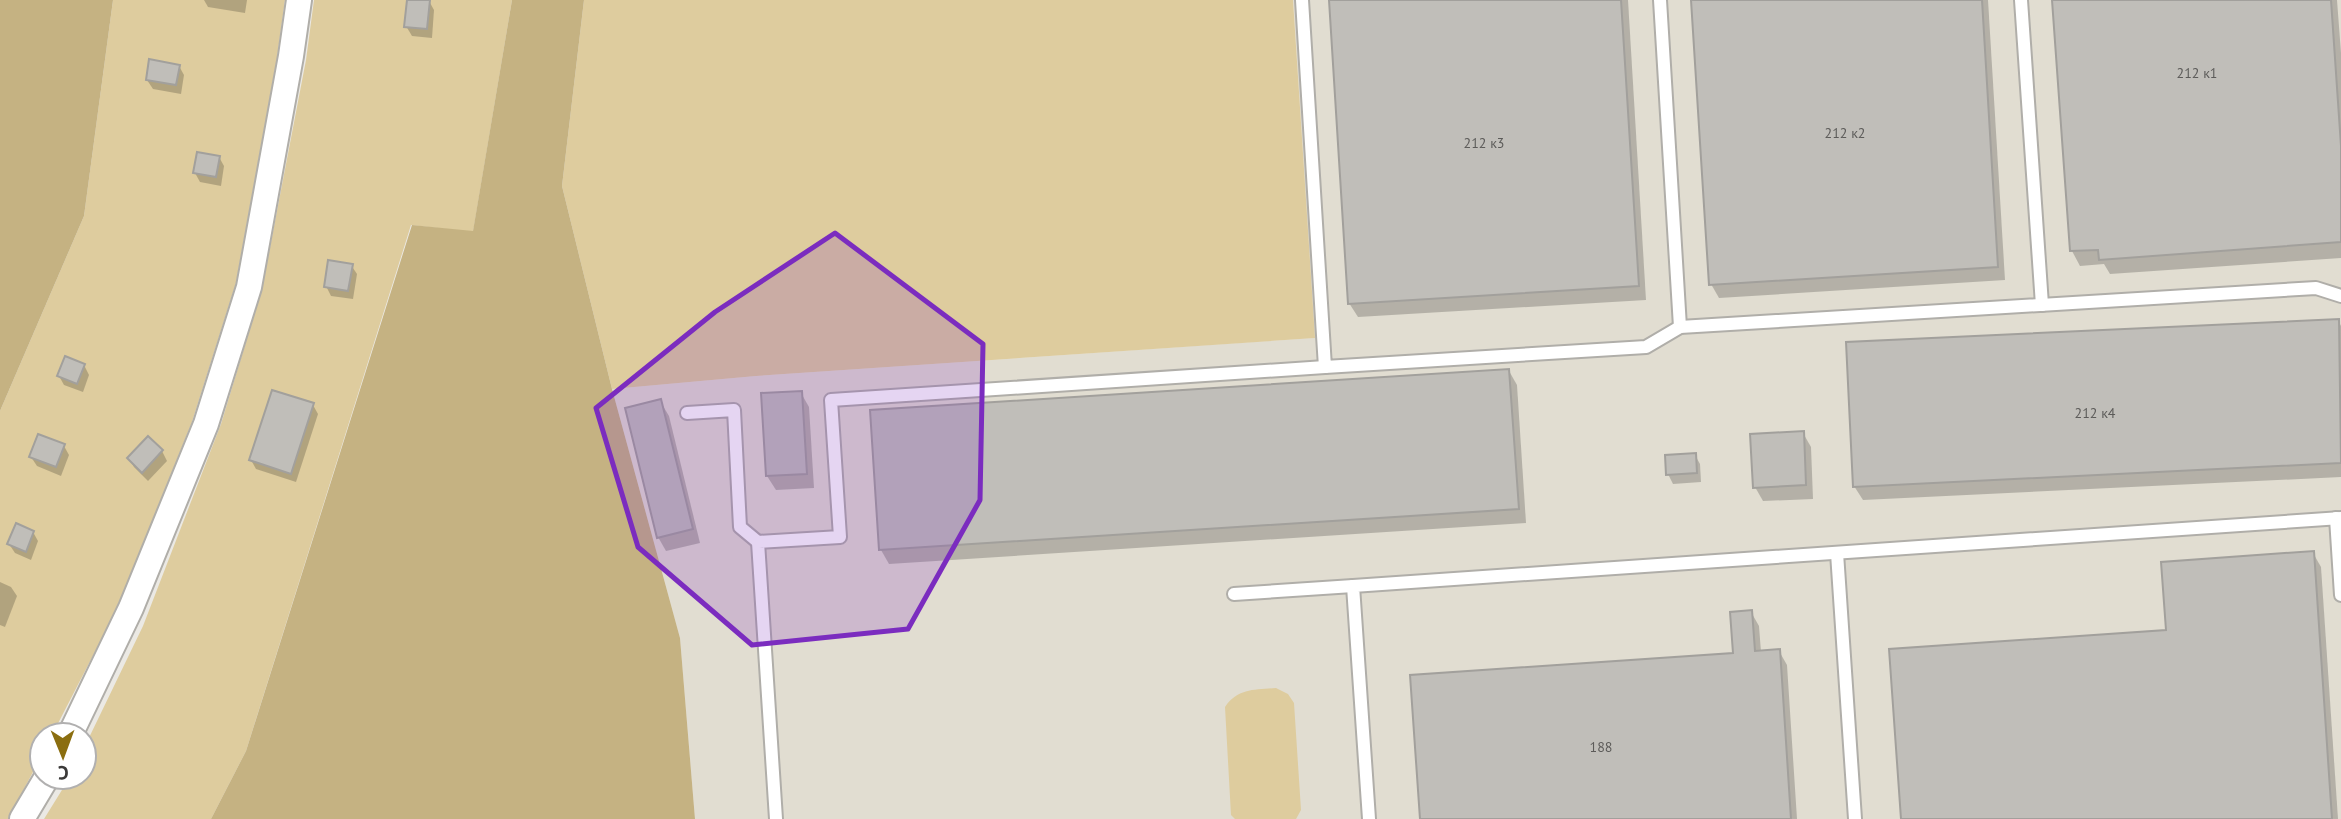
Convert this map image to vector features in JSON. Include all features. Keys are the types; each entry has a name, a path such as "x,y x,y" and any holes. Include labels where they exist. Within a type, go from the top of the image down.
{"street":[{"path":"77,721 131,608 206,424 249,286 292,56 299,0"},
{"path":"22,819 39,791"}],"lane":[{"path":"1302,0 1325,368"},
{"path":"1660,0 1680,327"},
{"path":"2021,0 2042,305"},
{"path":"687,413 734,410 740,527 758,542 840,537 831,400 1646,347 1680,327 2316,288 2341,296"},
{"path":"1234,594 2338,518 2341,595"},
{"path":"758,542 776,819"},
{"path":"1837,553 1855,819"},
{"path":"1353,586 1369,819"}],"highlighted area":[{"path":"835,233 983,344 980,500 908,629 752,645 638,547 596,408 715,312"}],"shaded area":[{"path":"0,0 113,0 84,216 0,411"},
{"path":"113,0 285,0 236,283 192,422 116,611 59,721 28,721 28,781 8,819 0,819 0,411 84,216"},
{"path":"314,0 512,0 473,232 411,225 246,751 211,819 44,819 61,791 98,791 97,721 143,626 221,424 262,289 306,60"},
{"path":"512,0 584,0 562,186 612,389 680,638 695,819 211,819 246,751 412,225 473,231"},
{"path":"584,0 1293,0 1315,338 756,376 612,389 562,186"},
{"path":"1293,0 2341,0 2341,819 695,819 680,638 612,389 756,376 1314,338"},
{"path":"1276,688 1288,694 1294,703 1301,810 1296,819 1235,819 1231,815 1225,707 1241,693"}],"building":[{"path":"407,0 430,0 427,29 404,27"},
{"path":"1329,0 1621,0 1639,286 1348,304"},
{"path":"1691,0 1982,0 1998,267 1709,285"},
{"path":"2052,0 2331,0 2341,146 2341,242 2099,260 2098,250 2070,251"},
{"path":"149,59 180,65 176,85 146,80"},
{"path":"197,152 220,156 216,177 193,173"},
{"path":"328,260 353,264 348,291 324,287"},
{"path":"2339,319 2341,463 1853,487 1846,342"},
{"path":"65,356 85,364 77,384 57,376"},
{"path":"1509,369 1519,509 879,550 870,410"},
{"path":"272,390 314,403 291,474 249,460"},
{"path":"802,391 807,474 766,476 761,393"},
{"path":"661,399 693,529 657,538 625,408"},
{"path":"1804,431 1806,485 1753,488 1750,434"},
{"path":"38,434 65,444 56,467 29,457"},
{"path":"148,436 163,450 142,473 127,458"},
{"path":"1696,453 1697,473 1666,475 1665,455"},
{"path":"16,523 34,531 26,552 7,544"},
{"path":"2314,551 2332,819 1901,819 1889,649 2166,630 2161,562"},
{"path":"1752,610 1755,651 1780,649 1791,819 1420,819 1410,675 1733,653 1730,612"}]}
